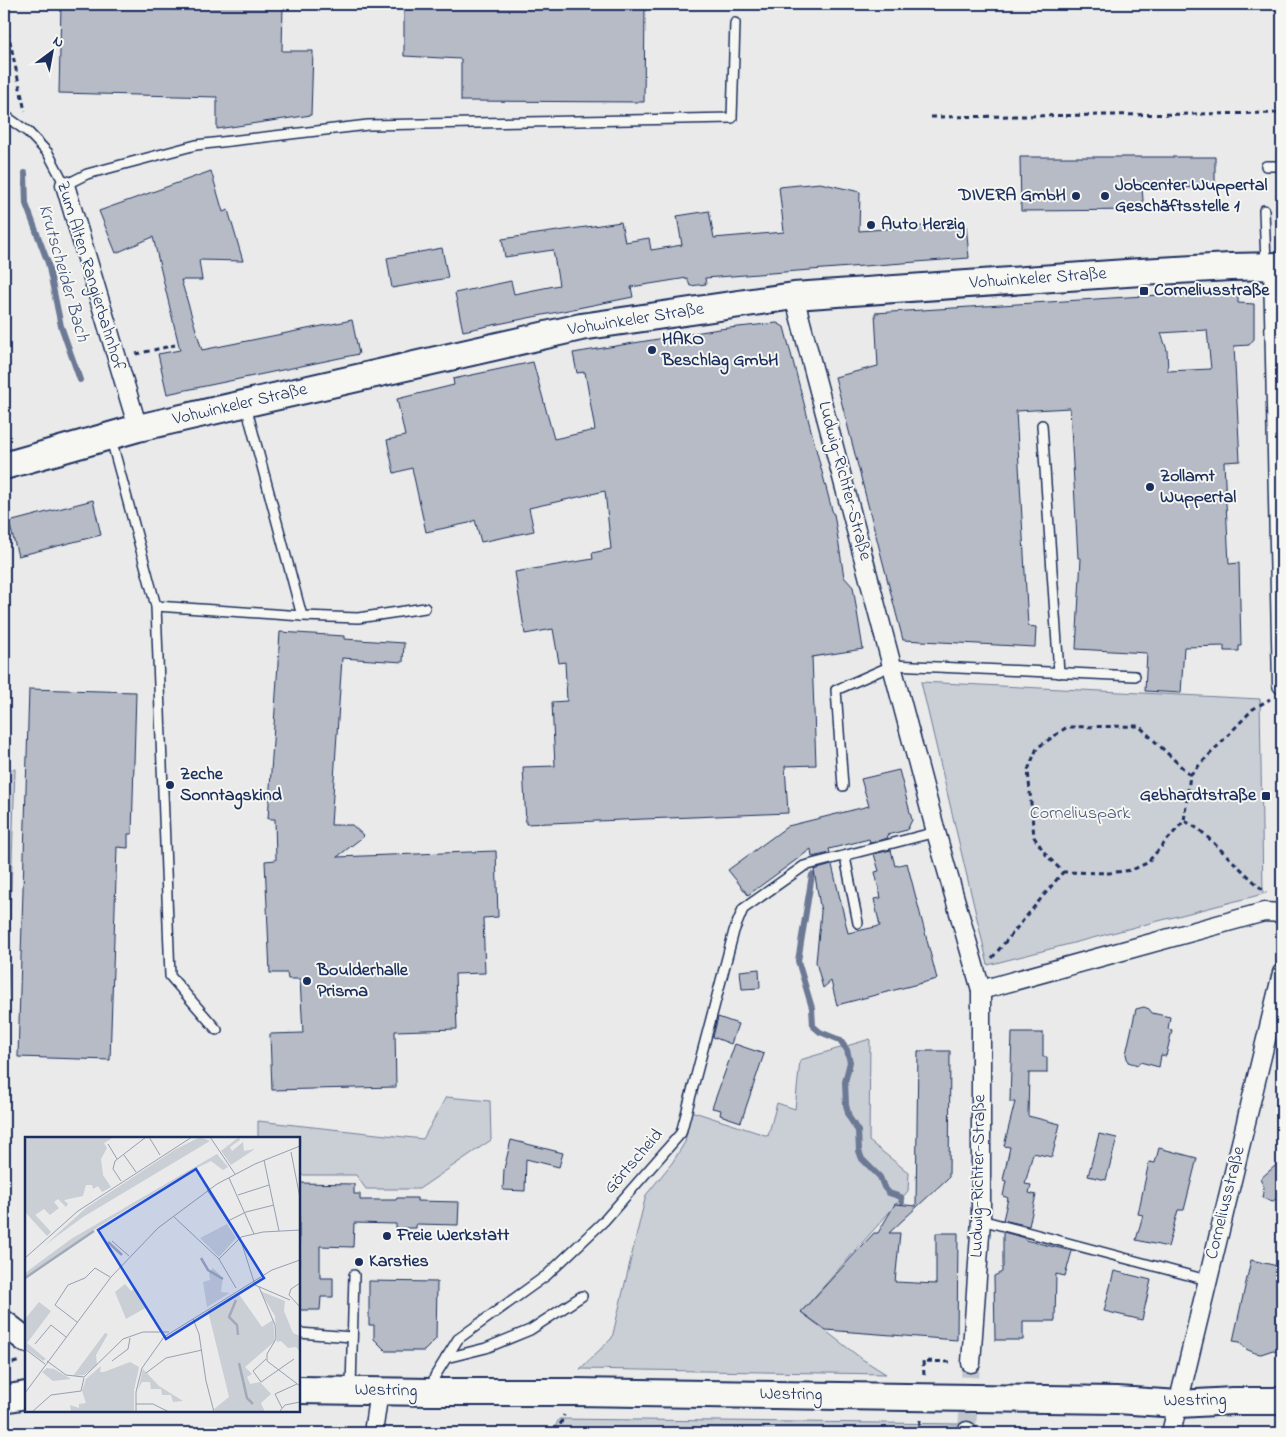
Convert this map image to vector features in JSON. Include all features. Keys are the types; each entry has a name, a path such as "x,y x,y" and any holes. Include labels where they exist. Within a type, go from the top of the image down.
{"main road":[{"name":"Vohwinkeler Straße","path":"5,463 138,428 581,327 794,296 1161,271 1274,266"},
{"path":"4,1323 25,1339"},
{"name":"Westring","path":"300,1390 574,1392 922,1390 1179,1404 1282,1401"},
{"path":"4,1399 25,1395"}],"street":[{"name":"Zum Alten Rangierbahnhof","path":"65,185 138,428"},
{"path":"1274,266 1280,686"},
{"name":"Ludwig-Richter-Straße","path":"794,296 936,832 981,990 981,1220 971,1363"},
{"path":"981,990 1264,912 1282,913"},
{"name":"Corneliusstraße","path":"1171,1433 1282,973"},
{"path":"374,1433 379,1391"}],"lane":[{"path":"65,185 88,174 196,145 368,125 732,118 734,23"},
{"name":"Zum Alten Rangierbahnhof","path":"4,115 28,132 48,153 65,185"},
{"path":"1266,166 1282,166"},
{"path":"1264,210 1274,266"},
{"path":"246,404 302,616"},
{"path":"1042,425 1059,672"},
{"path":"110,436 156,606 170,976 217,1030"},
{"path":"156,606 358,618 426,608"},
{"path":"843,786 836,690 893,665 1135,676"},
{"name":"Görtscheid","path":"430,1392 435,1376 458,1339 547,1275 604,1221 681,1133 734,931 743,909 804,866 936,832"},
{"path":"845,856 858,922"},
{"path":"981,1220 1207,1280"},
{"path":"352,1391 354,1275"},
{"path":"446,1358 486,1348 530,1330 582,1296"},
{"path":"300,1333 352,1337"}],"path":[{"path":"4,14 28,132"},
{"path":"931,117 1282,113"},
{"path":"116,359 175,345"},
{"path":"1190,774 1139,726 1067,727 1037,748 1028,770 1034,837 1047,856 1063,872 1110,873 1132,870 1147,863 1184,821 1190,774 1253,709 1280,686"},
{"path":"1184,821 1200,830 1268,896"},
{"path":"981,990 992,957 1063,872"},
{"path":"4,1365 25,1359"},
{"path":"967,1432 919,1432 924,1361 971,1363"}],"green space":[{"name":"Corneliuspark","path":"921,682 1260,699 1263,894 988,965"},
{"path":"15,769 7,1012 4,1012 4,770"},
{"path":"870,1039 869,1141 909,1173 908,1191 801,1312 862,1359 886,1374 580,1369 612,1338 646,1195 672,1163 685,1142 691,1111 768,1136 777,1103 795,1109 800,1060"},
{"path":"446,1097 490,1101 491,1140 419,1189 366,1189 356,1175 300,1175 300,1137 258,1137 258,1121 423,1139"},
{"path":"559,1419 959,1424 958,1433 552,1433"}],"building":[{"path":"61,4 283,4 282,51 313,51 311,115 217,129 217,97 59,93"},
{"path":"404,4 645,4 644,102 461,101 461,59 404,56"},
{"path":"1020,157 1215,157 1215,187 1142,189 1144,210 1021,211"},
{"path":"211,171 223,212 228,210 243,261 199,260 202,280 181,280 202,350 352,320 359,354 167,394 158,354 180,350 153,237 116,253 99,211"},
{"path":"820,183 860,192 859,231 966,223 969,258 705,278 706,284 690,286 687,278 631,287 633,297 463,331 455,293 511,281 514,294 559,285 553,250 505,257 502,239 621,222 625,242 649,238 651,250 682,245 677,216 709,211 714,238 784,232 779,187"},
{"path":"442,248 448,278 392,288 387,258"},
{"path":"1238,290 1238,303 1254,304 1254,339 1249,345 1234,346 1240,461 1224,462 1229,564 1239,563 1241,646 1239,646 1239,651 1224,651 1224,646 1184,647 1181,693 1145,691 1147,653 1076,649 1081,558 1078,558 1070,408 1016,411 1028,626 1036,627 1035,647 903,640 835,377 878,366 875,313","holes":["1207,330 1211,369 1168,371 1167,350 1161,333"]},
{"path":"777,323 784,327 834,514 844,577 853,587 863,649 812,657 816,765 785,766 788,813 526,824 523,767 555,766 552,702 567,701 565,662 559,663 553,629 525,634 515,572 593,559 592,553 611,549 605,491 529,508 534,531 481,542 475,520 426,532 412,468 394,473 387,440 405,436 397,399 454,385 453,379 533,362 554,439 595,430 585,372 577,373 573,353 719,329"},
{"path":"93,500 101,535 18,556 9,522"},
{"path":"280,632 344,636 344,639 404,643 403,662 342,658 331,825 352,825 364,836 337,857 496,851 498,917 483,918 485,973 455,974 457,1029 395,1031 396,1087 272,1090 270,1034 303,1033 300,979 288,979 287,973 270,973 265,861 276,860 275,819 268,819"},
{"path":"29,689 136,692 132,834 128,834 128,848 117,847 110,1060 18,1057"},
{"path":"899,770 912,820 907,830 887,835 888,838 870,843 869,839 829,849 830,853 812,857 811,849 748,895 728,870 788,826 869,806 861,779"},
{"path":"891,850 895,866 907,863 937,979 837,1005 831,981 823,988 816,962 821,912 814,870 832,865 848,933 880,926 874,899 881,898 875,872 879,871 874,854"},
{"path":"759,969 760,988 742,989 740,971"},
{"path":"1144,1007 1152,1013 1170,1017 1168,1029 1172,1030 1166,1056 1161,1055 1159,1067 1140,1062 1138,1065 1128,1062 1126,1054 1136,1009"},
{"path":"718,1017 738,1024 731,1044 713,1037"},
{"path":"1012,1033 1043,1033 1043,1057 1047,1057 1047,1073 1029,1073 1028,1116 1060,1124 1052,1157 1033,1153 1025,1184 1031,1185 1029,1193 1036,1195 1029,1226 1003,1220 1008,1198 1003,1196 1006,1181 1003,1180 1010,1147 1004,1146 1015,1102 1010,1102"},
{"path":"735,1044 764,1054 741,1122 720,1115 721,1110 712,1108"},
{"path":"918,1051 950,1051 949,1177 889,1233 900,1233 895,1282 936,1284 936,1233 958,1233 957,1340 826,1330 801,1312 874,1233 878,1233 895,1204 916,1206"},
{"path":"1099,1134 1117,1138 1106,1180 1088,1176"},
{"path":"511,1140 563,1153 559,1167 526,1159 525,1191 503,1190 504,1169"},
{"path":"1159,1148 1197,1158 1184,1210 1178,1210 1168,1247 1136,1240 1143,1215 1138,1214 1149,1162 1155,1163"},
{"path":"1282,1160 1282,1195 1273,1201 1262,1198 1264,1187 1260,1179"},
{"path":"300,1183 354,1184 354,1194 360,1194 360,1200 417,1198 417,1201 459,1202 458,1225 416,1224 416,1228 396,1228 396,1224 354,1223 353,1247 320,1246 320,1278 333,1278 333,1297 321,1297 320,1310 300,1310"},
{"path":"1003,1232 1026,1238 1025,1240 1072,1251 1065,1276 1056,1274 1055,1321 1023,1321 1023,1340 995,1340 994,1276 1002,1272"},
{"path":"1251,1260 1282,1267 1282,1352 1273,1350 1261,1354 1255,1353 1246,1349 1240,1342 1233,1341"},
{"path":"1114,1271 1151,1280 1142,1320 1104,1311"},
{"path":"369,1281 437,1282 436,1339 424,1351 386,1351 374,1339 374,1325 369,1325"}],"waterway":[{"name":"Krutscheider Bach","path":"25,173 26,204 48,263 61,326 80,380"},
{"name":"Krutscheider Bach","path":"812,875 798,961 812,1008 813,1026 820,1032 840,1040 847,1050 850,1062 845,1082 846,1105 849,1117 858,1131 859,1151 862,1159 880,1177 889,1193 901,1197 902,1202"}],"tunnel":[{"path":"967,1431 971,1363"}],"place":[{"name":"DIVERA GmbH","path":"1076,196"},
{"name":"Jobcenter Wuppertal Geschäftsstelle 1","path":"1105,196"},
{"name":"Auto Herzig","path":"871,225"},
{"name":"Corneliusstraße","path":"1144,291"},
{"name":"HAKO Beschlag GmbH","path":"652,350"},
{"name":"Zollamt Wuppertal","path":"1150,487"},
{"name":"Zeche Sonntagskind","path":"170,785"},
{"name":"Gebhardtstraße","path":"1266,796"},
{"name":"Boulderhalle Prisma","path":"307,981"},
{"name":"Freie Werkstatt","path":"387,1236"},
{"name":"Karsties","path":"359,1262"}]}
